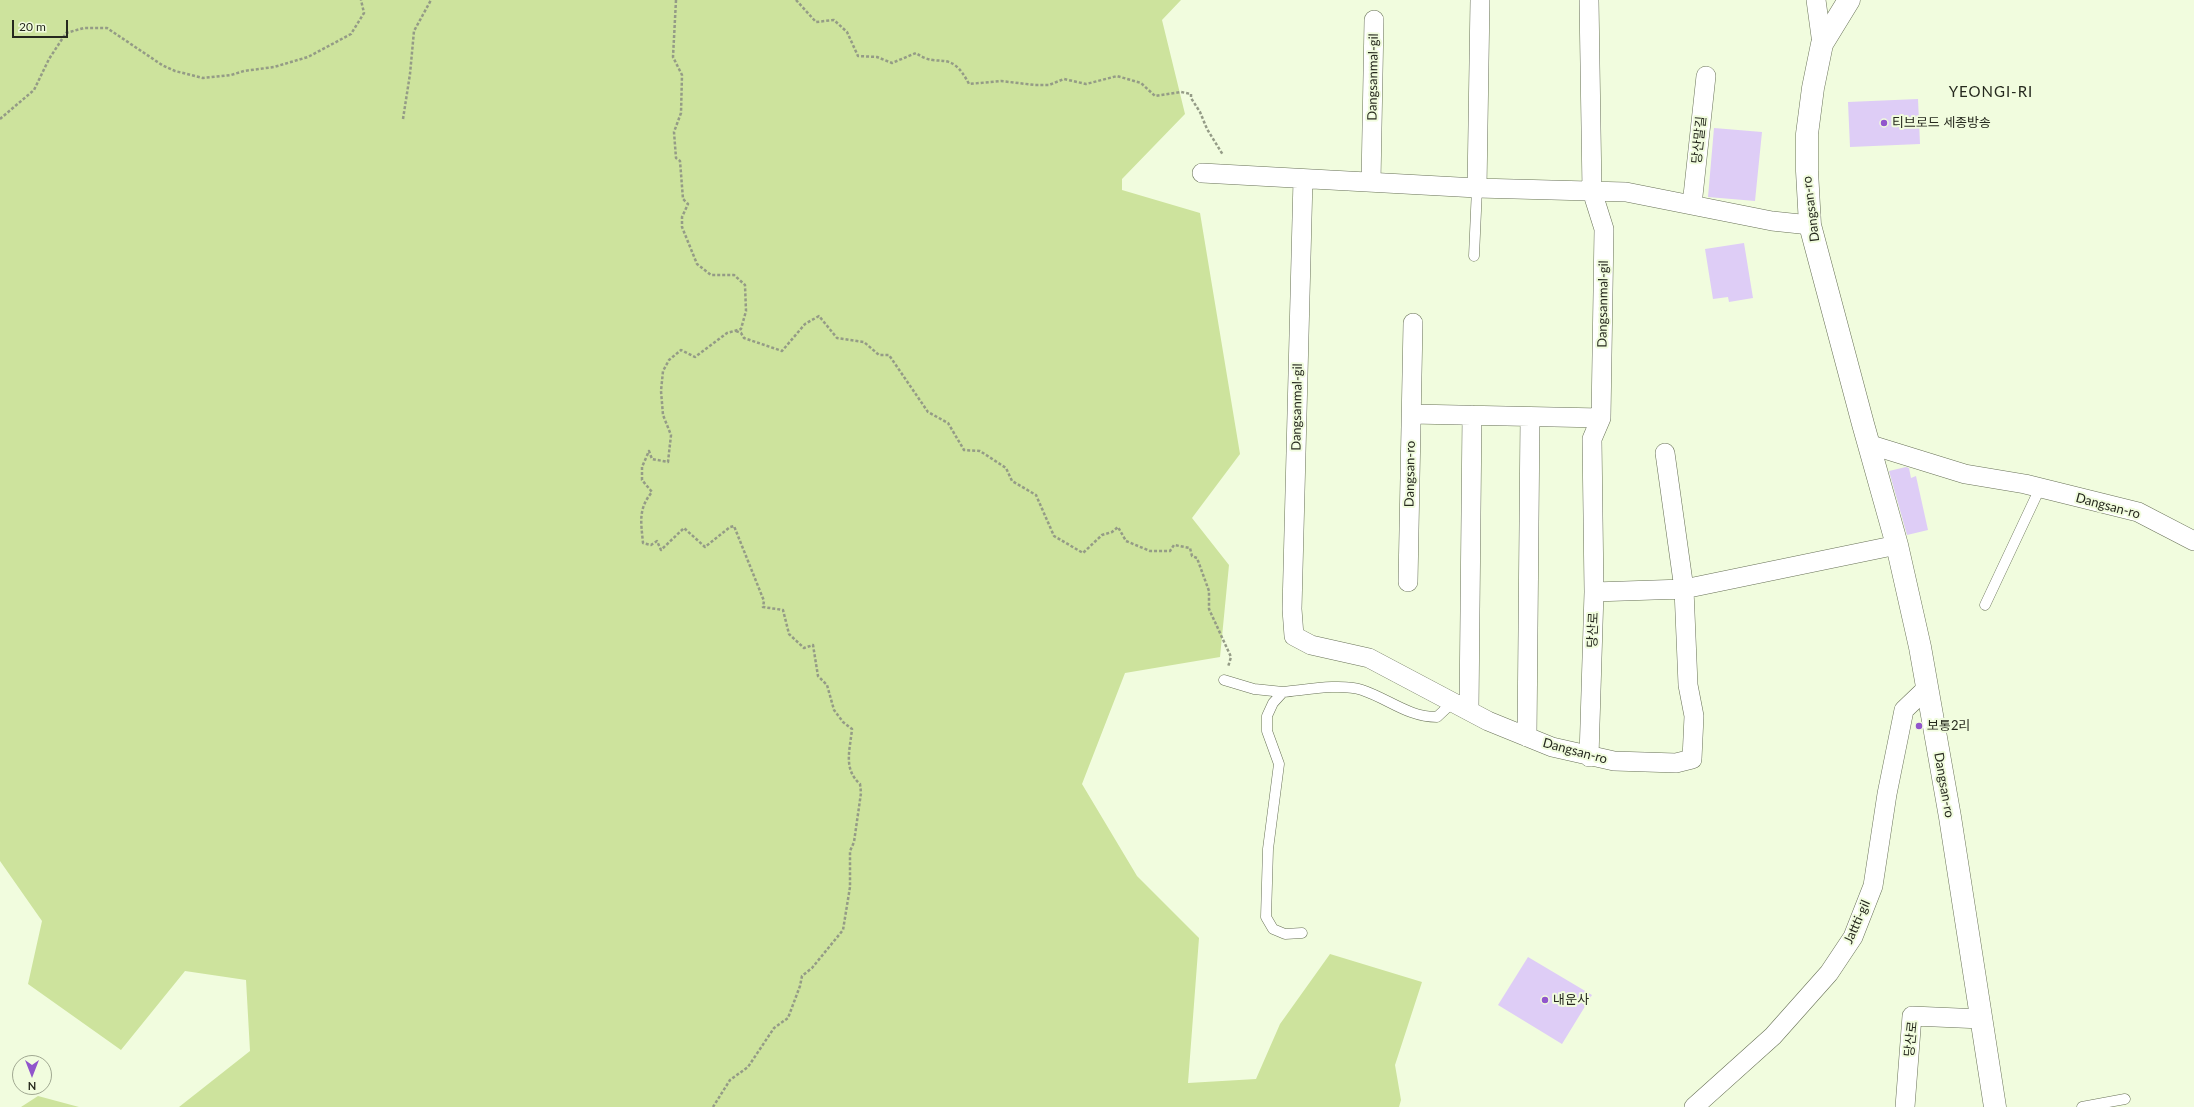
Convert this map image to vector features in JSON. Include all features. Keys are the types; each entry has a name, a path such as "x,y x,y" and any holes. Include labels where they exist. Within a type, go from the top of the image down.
{"street":[{"path":"1477,188 1480,0"},
{"name":"Dangsanmal-gil","path":"1589,0 1592,191 1604,229 1601,418"},
{"path":"1816,0 1822,44"},
{"name":"Dangsan-ro","path":"1849,0 1822,44 1808,134 1807,171 1810,225 1868,444 1897,545 1927,688 1995,1107"},
{"name":"Dangsanmal-gil","path":"1371,182 1374,20"},
{"name":"당산말길","path":"1692,205 1706,76"},
{"path":"1202,173 1477,188 1626,192 1772,221 1810,225"},
{"name":"Dangsanmal-gil","path":"1294,636 1292,609 1303,179"},
{"name":"Dangsan-ro","path":"1408,582 1413,323"},
{"path":"1412,414 1601,418 1592,439 1594,592 1684,589 1897,545"},
{"path":"1461,706 1472,415"},
{"name":"Dangsan-ro","path":"1527,737 1530,417"},
{"name":"Dangsan-ro","path":"1868,444 1965,474 2040,488 2138,512 2194,541"},
{"path":"1665,453 1684,589"},
{"name":"Dangsan-ro","path":"1294,636 1311,644 1369,658 1461,706 1552,747 1588,757 1629,762 1676,763 1692,759 1694,716 1688,685 1684,589"},
{"name":"당산로","path":"1588,757 1594,592"},
{"name":"Jattti-gil","path":"1694,1107 1774,1036 1829,973 1853,937 1873,886 1887,794 1904,710 1927,688"},
{"name":"당산로","path":"1906,1107 1912,1016 1982,1020"}],"lane":[{"path":"1474,256 1477,188"},
{"path":"1985,604 2040,488"},
{"path":"1224,680 1254,689 1283,692 1336,688 1361,690 1422,717 1437,717 1461,706"},
{"path":"1283,692 1273,702 1267,716 1267,731 1280,764 1268,849 1266,917 1273,929 1285,934 1302,933"},
{"path":"2082,1107 2125,1099"}],"path":[{"path":"0,119 34,90 49,59 66,33 84,28 107,28 162,65 175,71 203,78 232,75 244,71 274,67 308,57 351,34 364,13 361,0"},
{"path":"403,119 410,74 414,31 431,0"},
{"path":"676,0 673,57 682,75 681,113 674,132 674,149 676,158 680,161 683,199 688,204 682,217 682,227 697,264 711,274 734,274 745,285 746,311 741,329 727,333 695,357 681,350 669,360 663,371 661,391 663,415 671,435 668,462 652,459 649,451 642,467 642,480 652,492 644,502 641,520 643,543 651,545 657,541 661,550 684,528 705,547 726,530 734,526 764,601 764,607 782,610 789,634 804,648 813,646 818,676 827,685 834,710 843,722 852,729 848,765 853,778 860,784 861,793 854,842 850,851 850,887 843,930 812,968 802,976 800,986 788,1018 774,1028 748,1067 730,1080 713,1107"},
{"path":"796,0 816,22 834,20 847,32 858,56 877,57 892,63 916,53 934,60 945,60 961,69 969,84 1002,81 1049,85 1064,79 1086,84 1117,76 1141,84 1155,96 1181,92 1191,94 1191,98 1200,112 1210,136 1233,175"},
{"path":"736,330 741,332 744,338 782,351 804,324 819,316 837,338 864,342 879,355 889,354 928,412 948,423 964,450 980,451 1006,468 1012,481 1036,495 1054,536 1083,553 1102,535 1112,532 1118,527 1126,541 1150,551 1170,552 1174,545 1177,544 1190,548 1192,556 1197,558 1209,591 1209,610 1231,657 1224,680"}],"green space":[{"path":"0,0 1181,0 1162,20 1185,114 1122,179 1122,190 1200,213 1240,454 1192,518 1229,565 1220,657 1125,673 1082,784 1137,876 1199,938 1188,1083 1256,1079 1280,1024 1330,954 1422,982 1395,1065 1401,1100 1399,1107 179,1107 250,1051 246,980 185,971 121,1050 28,984 42,921 0,861"},
{"path":"38,1096 79,1107 21,1107"}],"building":[{"name":"티브로드 세종방송","path":"1918,99 1920,144 1850,147 1848,102"},
{"path":"1714,128 1762,132 1755,201 1708,197"},
{"path":"1744,243 1753,298 1729,302 1728,297 1713,299 1705,249"},
{"path":"1906,467 1909,468 1911,478 1916,476 1928,530 1907,535 1889,471"},
{"name":"내운사","path":"1528,957 1592,995 1562,1044 1498,1005"}],"place":[{"name":"티브로드 세종방송","path":"1884,123"},
{"name":"보통2리","path":"1919,726"},
{"name":"내운사","path":"1545,1000"}],"district":[{"name":"YEONGI-RI","path":"1991,92"}]}
